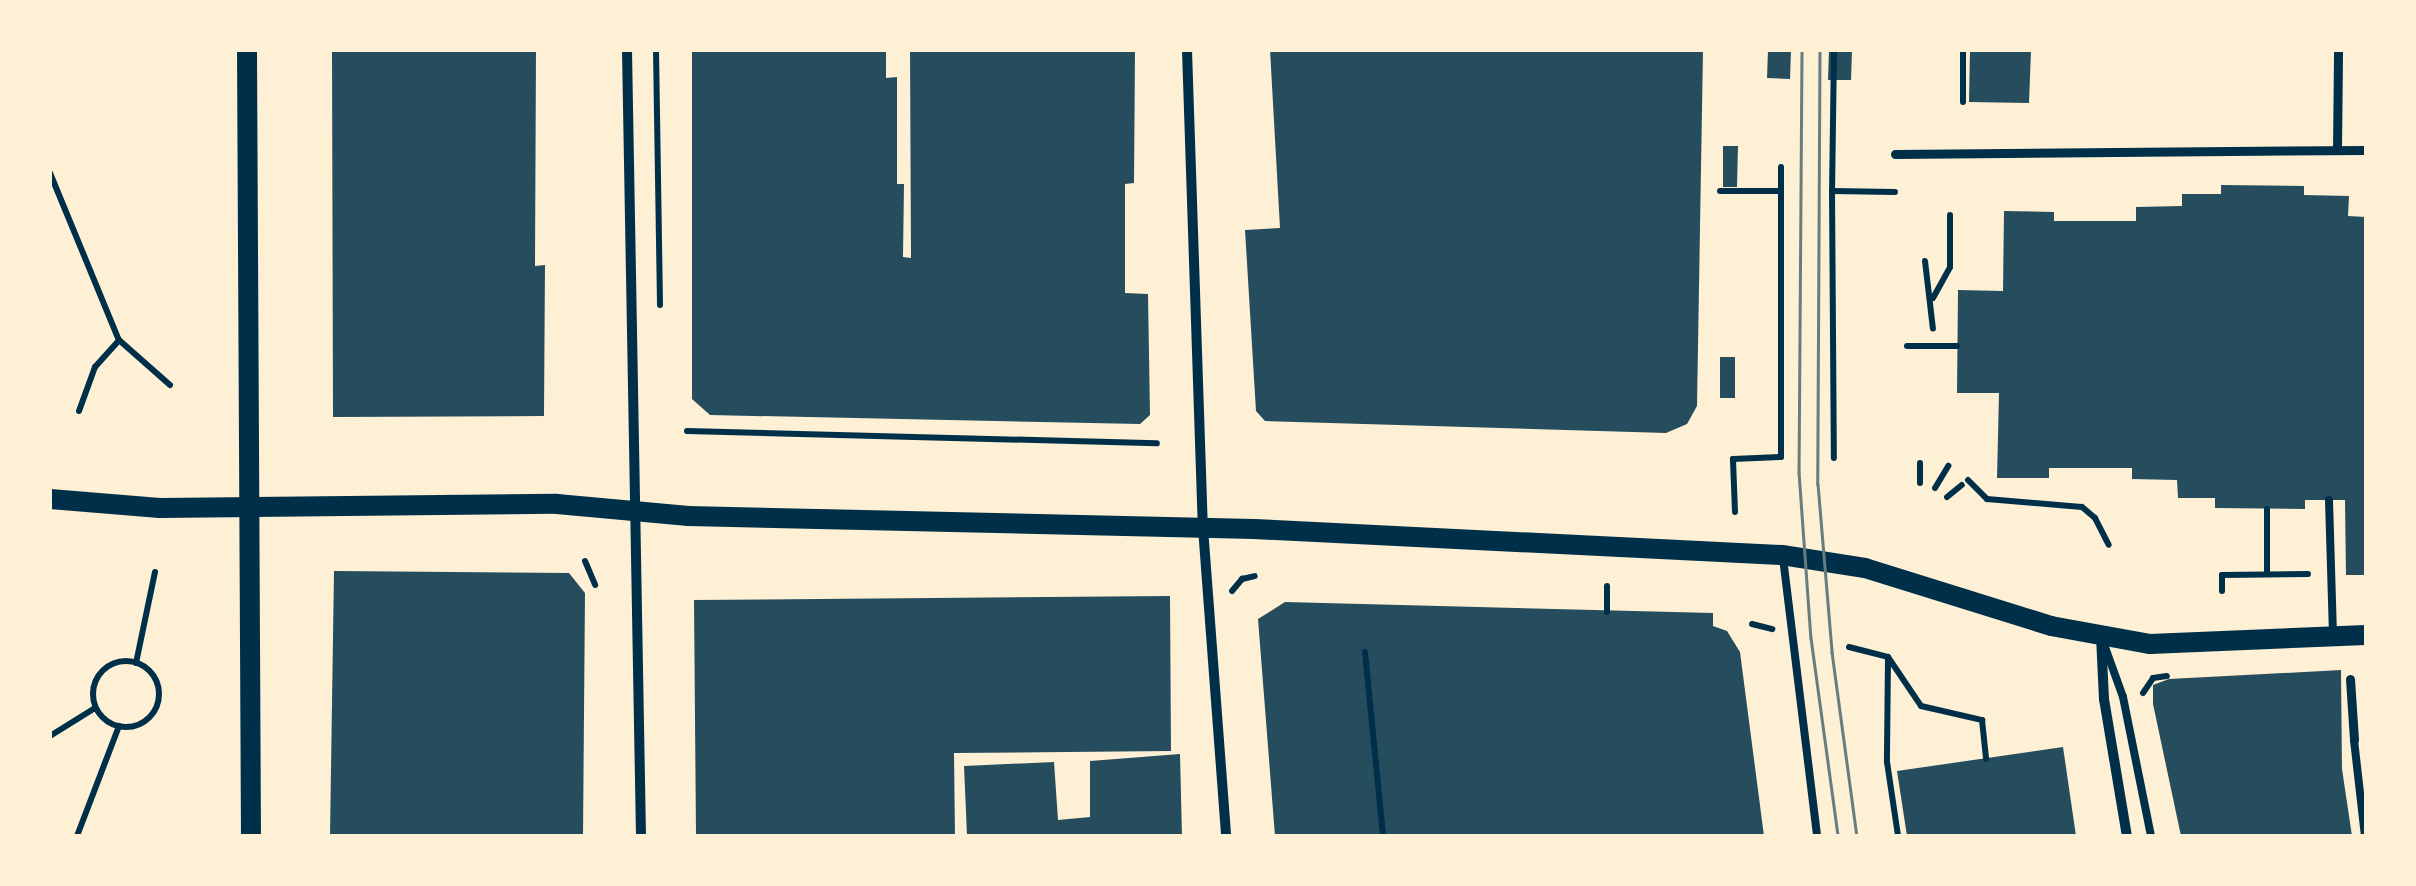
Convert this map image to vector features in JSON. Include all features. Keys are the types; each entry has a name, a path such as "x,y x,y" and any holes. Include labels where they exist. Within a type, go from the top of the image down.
{"main road":[{"path":"247,50 246,506 251,836"},
{"path":"50,499 160,508 557,504 634,512 1203,528 1782,555 1865,568 2051,626 2150,644 2366,635"}],"street":[{"path":"626,50 641,836"},
{"path":"1187,50 1203,528 1226,836"},
{"path":"2336,150 2338,50"},
{"path":"1896,154 2366,150"},
{"path":"2101,636 2104,699 2127,836"},
{"path":"2350,679 2354,740"}],"lane":[{"path":"2329,500 2333,637"},
{"path":"1782,555 1817,836"},
{"path":"2101,636 2123,697 2151,836"},
{"path":"2354,740 2365,836"}],"path":[{"path":"656,50 660,320"},
{"path":"1834,50 1834,458"},
{"path":"1962,102 1963,50"},
{"path":"1735,512 1734,458 1781,458 1781,168"},
{"path":"50,173 119,340 170,385"},
{"path":"1832,190 1895,192"},
{"path":"1720,191 1781,191"},
{"path":"1933,298 1950,267 1950,216"},
{"path":"1925,260 1933,298 1932,329"},
{"path":"78,411 95,367 119,340"},
{"path":"1906,346 1957,346"},
{"path":"687,431 1157,443"},
{"path":"1920,464 1920,483"},
{"path":"1935,488 1948,466"},
{"path":"1946,497 1966,483 1987,500 2082,507 2096,518 2109,545"},
{"path":"2267,574 2268,509"},
{"path":"585,560 595,585"},
{"path":"136,663 155,572"},
{"path":"2222,591 2222,574 2308,573"},
{"path":"1231,591 1242,579 1255,576"},
{"path":"1607,586 1607,612"},
{"path":"1752,624 1773,629"},
{"path":"1849,647 1888,657 1921,706 1982,720 1986,759"},
{"path":"1365,652 1383,836"},
{"path":"1888,657 1887,762 1898,836"},
{"path":"122,662 136,663 155,680 156,706 144,721 119,726 96,707 94,688 104,670 122,662"},
{"path":"50,736 96,707"},
{"path":"76,836 119,726"}],"building":[{"path":"332,50 536,50 535,266 545,265 544,416 333,417"},
{"path":"692,50 886,50 886,78 897,77 897,184 904,184 903,257 911,258 910,50 1135,50 1134,183 1125,184 1125,293 1148,294 1150,415 1140,424 710,415 692,399"},
{"path":"1270,50 1703,50 1697,406 1687,424 1666,433 1265,421 1256,411 1245,230 1280,228"},
{"path":"1768,50 1791,50 1790,79 1767,78"},
{"path":"1829,50 1852,50 1851,80 1828,80"},
{"path":"1970,50 2031,50 2029,103 1969,102"},
{"path":"1723,146 1738,146 1737,187 1723,187"},
{"path":"2221,185 2304,186 2304,195 2349,196 2348,216 2366,217 2366,575 2346,575 2345,500 2305,500 2305,509 2215,508 2215,498 2178,498 2177,480 2132,479 2132,468 2049,468 2049,478 1997,478 1999,393 1957,393 1958,290 2003,291 2004,211 2054,212 2054,221 2136,221 2136,207 2182,206 2182,194 2221,194"},
{"path":"1720,357 1735,357 1735,398 1720,398"},
{"path":"334,571 569,573 585,593 583,836 330,836"},
{"path":"1170,596 1171,751 954,753 955,836 696,836 694,600"},
{"path":"1285,602 1713,613 1713,626 1727,631 1740,652 1764,836 1275,836 1258,619"},
{"path":"2341,670 2342,769 2352,836 2181,836 2153,704 2153,685 2169,679"},
{"path":"2063,747 2076,836 1907,836 1897,771"},
{"path":"1180,754 1182,836 967,836 964,766 1054,762 1058,820 1090,817 1090,761"}],"tram line":[{"path":"1802,50 1799,472 1811,638 1838,836"},
{"path":"1820,50 1818,484 1832,652 1857,836"}]}
